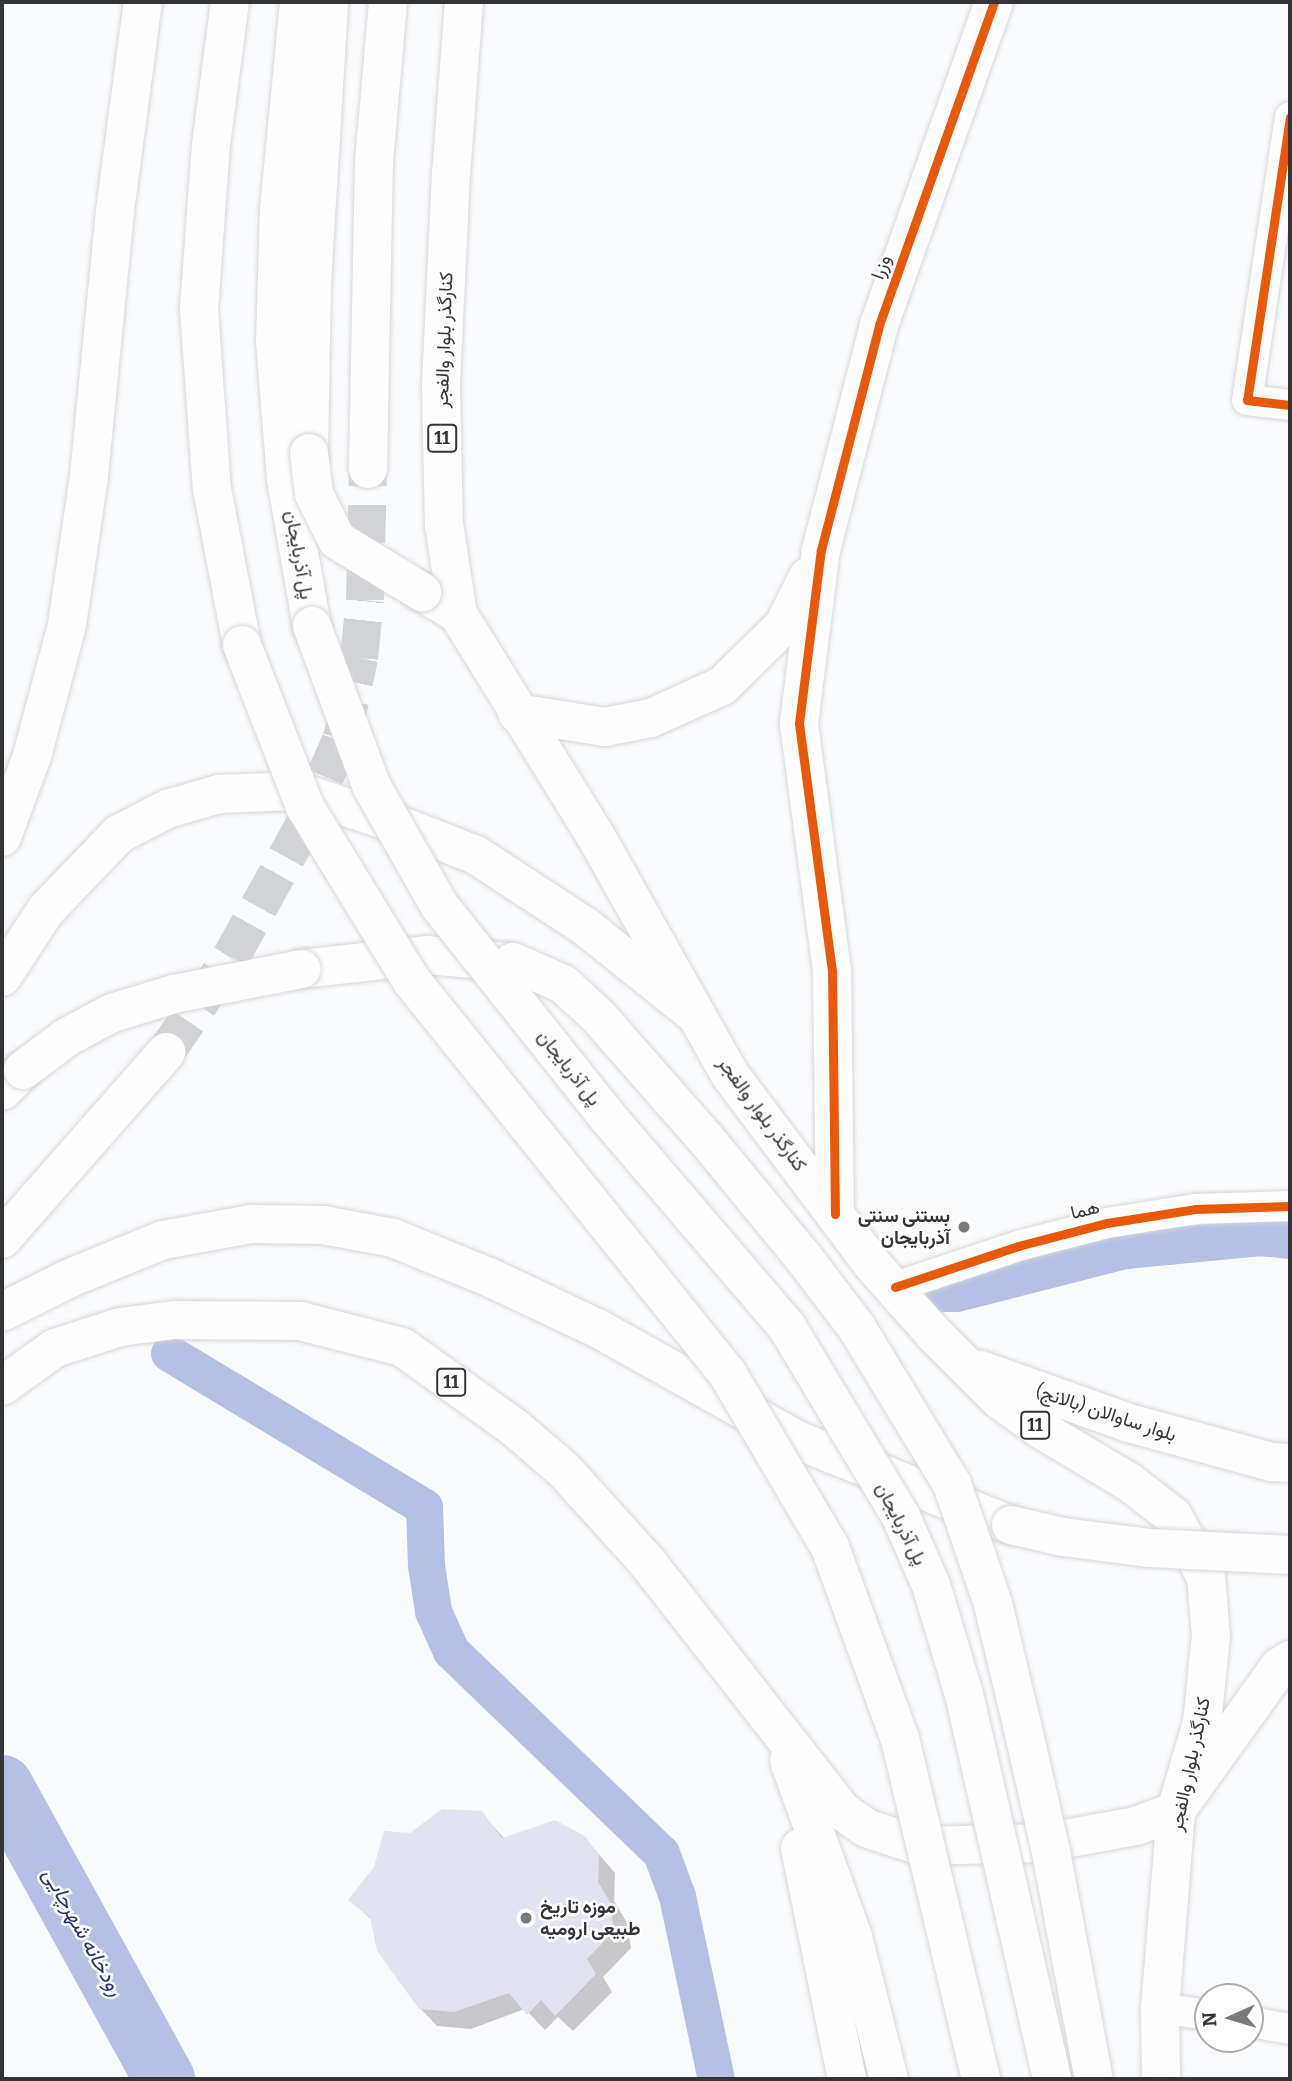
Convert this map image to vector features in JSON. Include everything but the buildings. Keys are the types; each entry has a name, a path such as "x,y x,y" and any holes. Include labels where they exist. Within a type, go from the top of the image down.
{"main road":[{"path":"230,2 211,145 199,309 212,489 242,645 305,807 411,980 727,1373 831,1547 900,1738 981,2079"},
{"name":"پل آذربایجان","path":"299,2 279,208 275,342 286,479 312,626 372,787 439,905 606,1115 787,1327 901,1517 931,1585 964,1694 1052,2079"},
{"path":"329,2 312,283 309,453 314,494 337,540 458,614"},
{"path":"368,469 374,162 388,2"},
{"name":"کنارگذر بلوار والفجر","path":"464,2 451,173 441,385 444,524 458,614 595,835 731,1076 872,1265 895,1287 936,1336 1000,1399 1042,1430 1129,1482 1173,1516 1206,1577 1211,1635 1202,1723 1176,1811 1160,2008 1161,2079"},
{"name":"وزرا","path":"821,550 879,325 993,2"},
{"path":"2,837 32,756 67,625 89,476 115,211 148,8"},
{"path":"517,713 605,727 651,718 722,686 784,625 821,550"},
{"path":"821,550 799,723 832,971 835,1214"},
{"name":"11","path":"2,977 46,910 119,834 167,809 219,794 297,791 391,822 476,855 586,927 696,1015"},
{"path":"12,1081 67,1037 112,1013 174,994 265,974 426,955 513,962 563,984 597,1015 706,1139 803,1257 857,1328 952,1484 992,1604 1022,1724 1051,1852 1094,2079"},
{"path":"2,1239 166,1052"},
{"path":"2,1312 70,1278 163,1240 251,1224 323,1225 393,1238 491,1278 598,1329 797,1440 1011,1525 1063,1537 1150,1548 1290,1555"},
{"name":"11","path":"2,1386 55,1348 120,1328 175,1321 300,1321 402,1347 515,1427 565,1470 647,1562 777,1729 853,1937 889,2079"},
{"name":"بلوار ساوالان (بالانج)","path":"965,1365 1129,1423 1272,1462 1290,1463"},
{"path":"777,1729 842,1811 866,1828 920,1846 1043,1843 1136,1826 1176,1811 1279,1667 1290,1660"},
{"path":"777,1729 847,2079"}],"street":[{"path":"1290,117 1278,265 1247,400 1290,405"},
{"name":"هما","path":"895,1287 1018,1246 1107,1223 1195,1209 1290,1206"},
{"path":"1160,2008 1194,2013"},
{"path":"1264,2024 1290,2029"}],"waterway":[{"path":"904,1293 956,1293 1125,1250 1260,1237 1290,1240"},
{"path":"169,1353 424,1507 426,1565 433,1611 451,1651 661,1853 677,1896 716,2079"},
{"name":"رودخانه شهرچایی","path":"2,1785 164,2079"}],"tunnel":[{"path":"166,1052 231,957 302,829 342,738 359,658 365,600 368,469"}],"cycle path":[{"path":"835,1214 832,971 799,723 821,550 879,325 994,2"},
{"path":"1290,117 1247,400 1290,405"},
{"path":"895,1287 1018,1246 1107,1223 1195,1209 1290,1206"}],"place":[{"name":"بستنی سنتی آذربایجان","path":"964,1227"},
{"name":"موزه تاریخ طبیعی ارومیه","path":"526,1918"}]}
